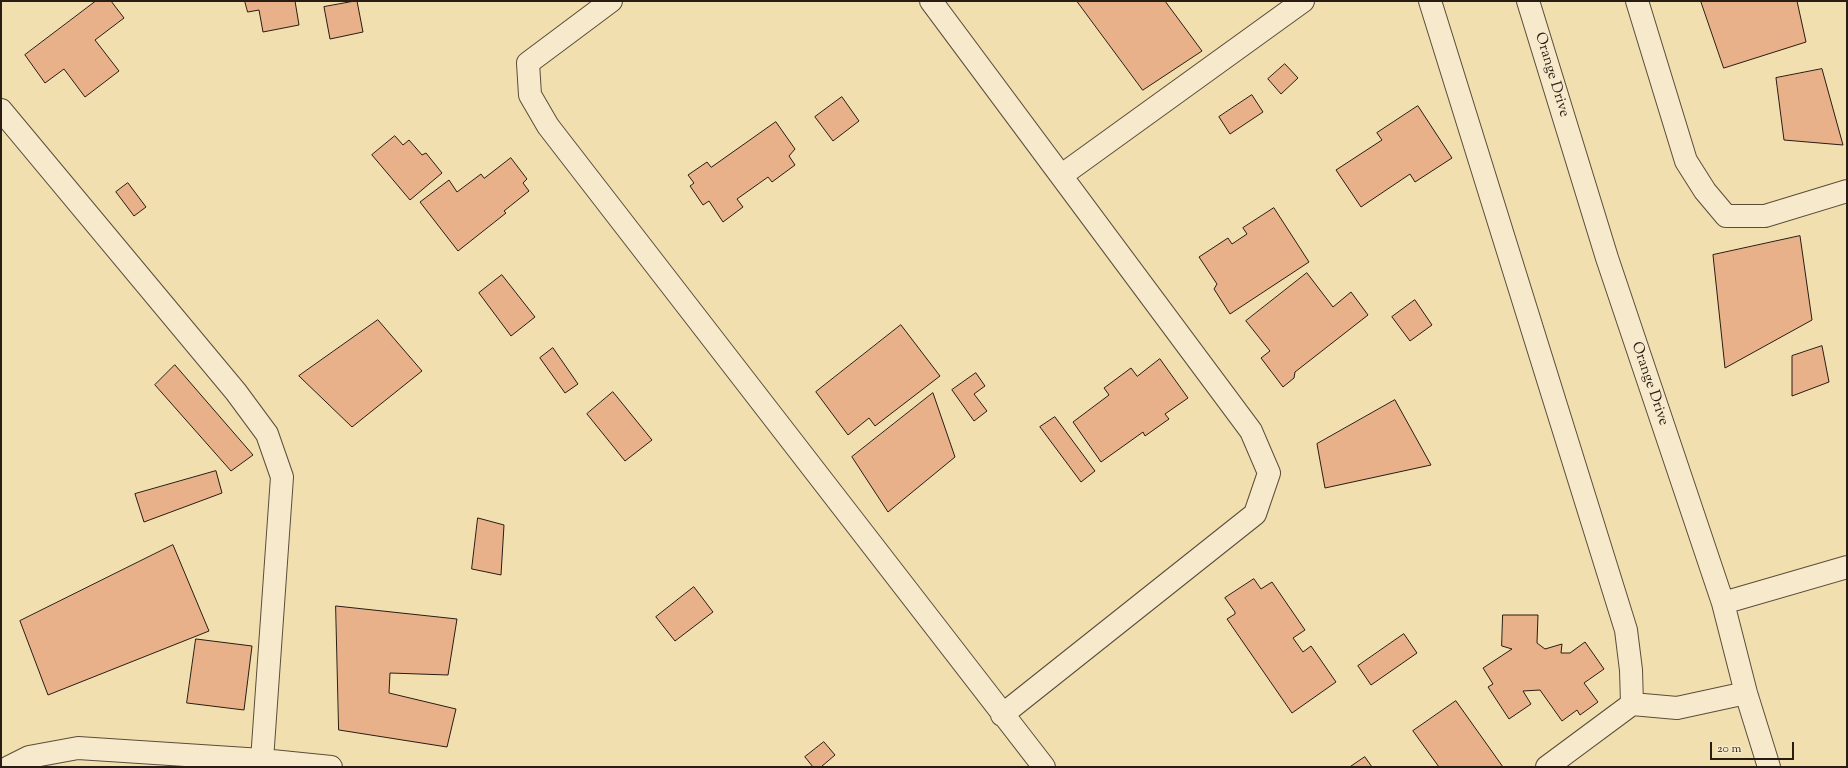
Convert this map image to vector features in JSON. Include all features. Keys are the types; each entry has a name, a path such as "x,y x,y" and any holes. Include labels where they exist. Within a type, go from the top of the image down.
{"street":[{"path":"611,1 528,63 530,95 548,126 1002,715 1044,767"},
{"path":"931,1 1062,175 1251,431 1269,472 1255,514 1002,715"},
{"path":"1062,175 1303,1"},
{"path":"1430,1 1626,630 1631,670 1632,704"},
{"name":"Orange Drive","path":"1528,1 1607,258 1724,603 1746,693 1769,767"},
{"path":"1637,1 1686,161 1705,191 1726,216 1765,216 1847,191"},
{"path":"1,110 236,392 267,434 282,477 262,760"},
{"path":"1724,603 1847,567"},
{"path":"1547,767 1632,704 1677,708 1746,693"},
{"path":"9,767 29,757 78,748 262,760 331,767"}],"building":[{"path":"96,1 111,1 124,18 95,40 119,71 85,97 64,69 45,83 25,55"},
{"path":"245,1 295,1 299,25 263,32 259,10 248,12"},
{"path":"357,1 363,32 330,39 324,7"},
{"path":"1077,1 1165,1 1202,51 1143,90"},
{"path":"1701,1 1797,1 1806,42 1724,68"},
{"path":"1285,64 1298,78 1281,94 1268,79"},
{"path":"1822,69 1843,145 1784,140 1776,78"},
{"path":"1252,95 1263,112 1230,134 1219,117"},
{"path":"842,97 859,121 833,141 815,117"},
{"path":"1418,106 1452,158 1415,182 1410,174 1361,207 1336,170 1382,140 1377,133"},
{"path":"776,122 795,149 789,156 795,165 772,182 768,177 737,199 743,207 723,222 709,201 703,205 690,186 694,183 688,175 707,162 711,167"},
{"path":"395,136 403,145 409,140 422,155 426,153 442,173 410,200 372,155"},
{"path":"511,158 527,179 523,183 529,191 504,211 506,213 458,251 420,202 449,180 457,192 481,174 484,178"},
{"path":"128,183 146,207 134,216 116,192"},
{"path":"1274,208 1309,262 1230,314 1214,289 1217,284 1199,257 1228,238 1232,244 1247,234 1243,228"},
{"path":"1800,236 1812,320 1725,368 1713,255"},
{"path":"1307,273 1333,307 1351,292 1368,315 1295,372 1294,378 1283,387 1261,358 1270,351 1246,321"},
{"path":"502,275 535,317 511,336 479,293"},
{"path":"1415,300 1432,325 1410,341 1392,317"},
{"path":"378,320 422,371 352,427 299,376"},
{"path":"901,325 940,376 875,426 869,418 848,435 816,392"},
{"path":"1822,346 1829,382 1792,396 1792,356"},
{"path":"553,348 578,384 565,393 540,358"},
{"path":"1160,359 1188,398 1165,414 1169,419 1145,436 1143,432 1101,462 1073,422 1109,395 1104,388 1131,368 1137,376"},
{"path":"175,365 253,455 231,471 155,385"},
{"path":"976,373 985,386 974,394 987,411 974,421 952,390"},
{"path":"613,392 652,440 625,461 587,414"},
{"path":"933,393 955,457 888,512 852,457"},
{"path":"1395,400 1431,465 1325,488 1317,444"},
{"path":"1055,417 1095,471 1081,482 1040,427"},
{"path":"216,471 222,493 144,522 135,494"},
{"path":"478,518 504,525 501,575 472,569"},
{"path":"173,545 209,631 48,695 20,621"},
{"path":"1254,579 1261,589 1272,582 1305,630 1293,638 1303,652 1311,646 1336,682 1292,713 1227,619 1235,614 1235,612 1225,598"},
{"path":"694,587 713,612 675,641 656,617"},
{"path":"336,606 457,619 448,675 390,673 389,693 456,709 447,747 339,730"},
{"path":"1503,615 1538,615 1537,643 1545,649 1562,644 1561,653 1570,653 1585,642 1604,669 1584,683 1598,702 1580,715 1577,710 1562,721 1540,690 1523,691 1531,704 1509,719 1488,687 1493,684 1483,668 1512,649 1502,646"},
{"path":"1404,634 1417,653 1371,685 1358,666"},
{"path":"196,639 252,646 244,710 187,703"},
{"path":"1456,701 1503,767 1439,767 1413,731"},
{"path":"824,742 835,755 821,767 813,767 805,757"},
{"path":"1365,757 1372,767 1350,767"}]}
